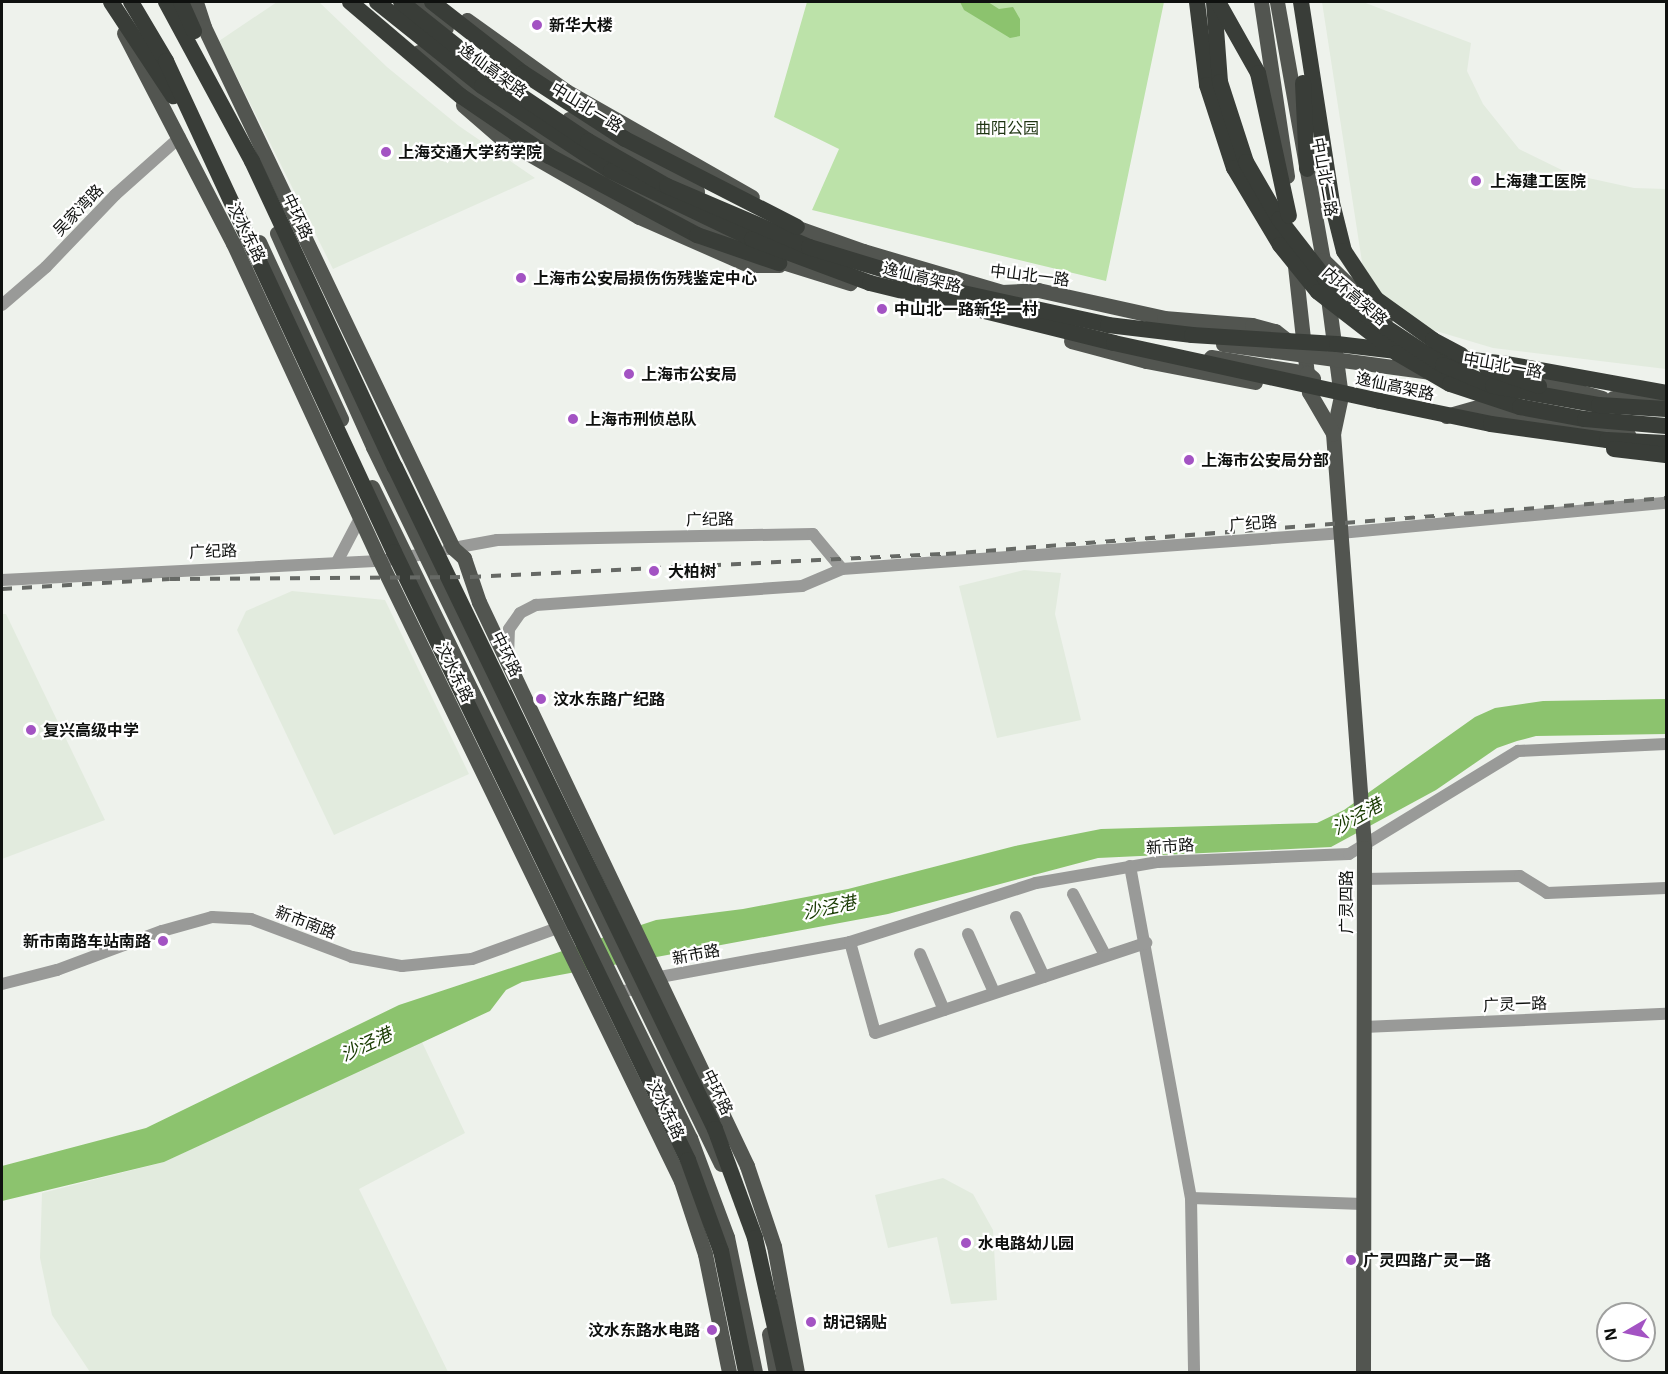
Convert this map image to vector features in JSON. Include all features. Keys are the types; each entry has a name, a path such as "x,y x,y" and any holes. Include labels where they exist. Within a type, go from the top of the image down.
{"highway":[{"path":"109,2 202,143"},
{"path":"131,2 166,61 202,143 410,586 688,1161 720,1251 746,1372"},
{"name":"中环路","path":"166,2 252,161 395,467 715,1129 755,1238 785,1372"},
{"path":"181,2 252,161"},
{"path":"350,2 461,96 595,183 697,235 784,264"},
{"name":"逸仙高架路","path":"377,2 482,86 611,171 744,235 870,283 1114,343 1491,424 1607,440 1666,442"},
{"name":"逸仙高架路","path":"401,2 509,88 588,141 677,191 809,247 954,291 1108,325 1192,335 1337,344 1507,364 1666,393"},
{"name":"内环高架路","path":"1197,2 1207,85 1234,168 1280,245 1318,292 1397,353 1450,384 1520,407 1586,419 1666,426"},
{"path":"1216,2 1258,73 1289,216"},
{"name":"内环高架路","path":"1216,2 1220,82 1246,162 1279,219 1325,278 1372,319 1443,365 1493,386 1666,409"},
{"path":"1290,2 1305,103 1307,169"},
{"path":"1301,2 1332,203 1344,251 1376,299 1433,340 1487,368 1601,401"},
{"path":"443,3 523,73 613,131 797,227"},
{"path":"1435,419 1666,456"}],"main road":[{"name":"汶水东路","path":"109,2 180,137 380,561 592,996 688,1204 708,1265 729,1372"},
{"name":"汶水东路","path":"136,2 221,164 407,558 690,1138 727,1237 755,1372"},
{"name":"汶水东路","path":"195,2 204,27 453,548 464,558 479,602 508,657 590,829 747,1166 774,1246 797,1372"},
{"name":"汶水东路","path":"195,2 194,40 202,77 426,554 625,964 730,1189 754,1263 776,1372"},
{"path":"355,2 386,26 411,53 501,138 600,197 684,239 748,265 784,264"},
{"name":"中山北一路","path":"414,2 498,71 578,125 687,187 740,210 797,227 863,251 1002,292 1038,290 1164,318 1252,325 1275,331 1304,354 1601,401 1666,400"},
{"path":"426,2 443,3 566,91 719,176 797,227"},
{"path":"1261,2 1282,133 1307,373 1305,391"},
{"name":"中山北二路","path":"1277,2 1323,260 1341,396"},
{"path":"411,53 541,138 639,195 784,264 1146,361 1341,396 1435,419 1478,407 1666,442"},
{"path":"1323,260 1379,316 1433,353 1462,364 1562,384 1601,401"},
{"path":"1002,292 1019,301 1139,335 1304,354"},
{"path":"329,349 334,298"},
{"path":"1090,346 1207,356 1307,373 1341,396"},
{"path":"1262,365 1305,391"},
{"name":"广灵四路","path":"1305,391 1333,433"},
{"name":"广灵四路","path":"1341,396 1333,433 1364,843 1363,1372"},
{"path":"548,805 590,829"},
{"path":"526,862 533,813"},
{"path":"730,1189 764,1217"},
{"path":"688,1204 727,1237"}],"street":[{"path":"411,53 435,19 443,3"},
{"name":"吴家湾路","path":"2,305 46,267 115,195 180,137"},
{"name":"广纪路","path":"508,657 509,629 520,613 536,605 802,586 842,569 1340,533 1666,503"},
{"path":"337,562 360,518"},
{"name":"广纪路","path":"2,580 380,561 407,558 497,540 813,534 842,569"},
{"name":"新市路","path":"592,996 636,989 660,977 850,942 1036,883 1158,862 1330,857 1364,843 1518,751 1666,744"},
{"path":"1130,866 1146,943 1191,1198 1194,1372"},
{"path":"1364,879 1520,876 1547,893 1666,888"},
{"path":"1073,894 1105,955"},
{"name":"新市南路","path":"2,984 57,970 162,931 212,917 251,920 352,957 402,966 472,959 558,929 624,901"},
{"path":"1016,917 1044,977"},
{"path":"968,934 994,992"},
{"path":"850,942 875,1032 1146,943"},
{"path":"920,954 944,1010"},
{"name":"广灵一路","path":"1364,1027 1666,1014"},
{"path":"1191,1198 1364,1204"}],"shaded area":[{"name":"上海交通大学药学院","path":"277,2 319,2 387,67 459,126 535,178 333,269 219,41"},
{"name":"上海建工医院","path":"1322,2 1363,2 1471,43 1467,71 1483,104 1519,149 1570,174 1634,188 1666,189 1666,369 1493,348 1416,325 1389,304 1364,275"},
{"path":"1024,570 1061,573 1055,614 1081,720 997,738 959,586"},
{"path":"292,591 385,600 469,774 334,835 237,630 246,611"},
{"name":"复兴高级中学","path":"2,614 6,614 105,820 2,859"},
{"path":"421,1040 465,1133 359,1189 448,1372 90,1372 52,1315 40,1258 42,1193 164,1162"},
{"name":"水电路幼儿园","path":"943,1178 973,1194 993,1230 997,1300 951,1304 937,1237 888,1248 875,1195"}],"green space":[{"name":"曲阳公园","path":"807,2 1164,2 1106,281 812,210 839,149 774,117"}],"water":[{"path":"960,2 988,2 999,9 1013,7 1020,19 1020,36 1010,38 964,10"},
{"name":"沙泾港","path":"1666,699 1666,734 1536,736 1517,741 1497,748 1436,790 1331,847 1098,858 888,914 522,982 506,990 490,1011 164,1162 2,1201 2,1166 146,1128 399,1005 656,920 743,909 848,889 1015,846 1101,829 1317,823 1344,810 1475,717 1495,708 1543,701"}],"railway":[{"path":"2,589 170,579 471,577 946,554 1666,498"}],"place":[{"name":"新华大楼","path":"537,25"},
{"name":"上海交通大学药学院","path":"386,152"},
{"name":"上海建工医院","path":"1476,181"},
{"name":"上海市公安局损伤伤残鉴定中心","path":"521,278"},
{"name":"中山北一路新华一村","path":"882,309"},
{"name":"上海市公安局","path":"629,374"},
{"name":"上海市刑侦总队","path":"573,419"},
{"name":"上海市公安局分部","path":"1189,460"},
{"name":"大柏树","path":"654,571"},
{"name":"汶水东路广纪路","path":"541,699"},
{"name":"复兴高级中学","path":"31,730"},
{"name":"新市南路车站南路","path":"163,941"},
{"name":"水电路幼儿园","path":"966,1243"},
{"name":"广灵四路广灵一路","path":"1351,1260"},
{"name":"胡记锅贴","path":"811,1322"},
{"name":"汶水东路水电路","path":"712,1330"}]}
